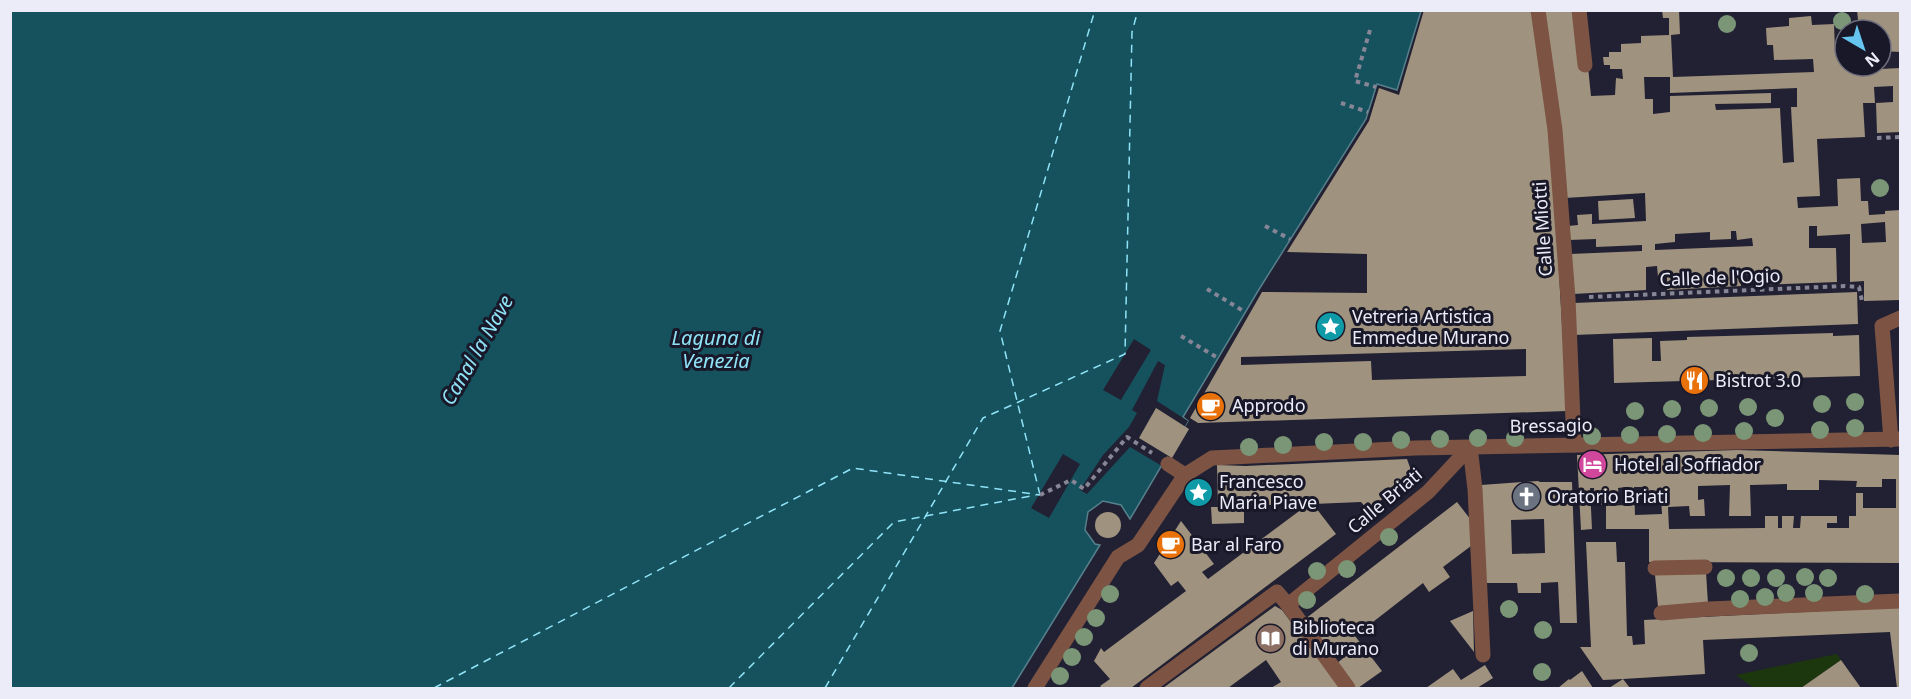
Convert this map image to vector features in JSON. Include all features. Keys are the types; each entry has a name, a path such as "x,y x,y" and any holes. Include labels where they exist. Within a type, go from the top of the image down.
{"street":[{"name":"Calle Miotti","path":"1538,10 1555,130 1568,298 1574,445"},
{"path":"1579,10 1585,65"},
{"name":"Bressagio","path":"1185,475 1212,458 1470,447 1896,439 1882,326 1900,318"},
{"path":"1470,447 1475,489 1483,655"},
{"name":"Calle Briati","path":"1288,605 1428,492 1470,447"},
{"path":"1035,688 1118,557 1138,544 1185,475 1168,464"},
{"path":"1655,567 1705,567"},
{"path":"1147,688 1277,592 1348,688"},
{"path":"1661,613 1900,601"}],"path":[{"path":"1370,30 1355,81 1376,87"},
{"path":"1341,103 1368,112"},
{"path":"1877,138 1900,137"},
{"path":"1265,226 1290,239"},
{"name":"Calle de l'Ogio","path":"1568,298 1845,286 1859,287 1862,301"},
{"path":"1207,289 1245,312"},
{"path":"1181,336 1218,358"},
{"path":"1040,495 1071,480 1084,489 1127,437 1168,464"}],"shaded area":[{"path":"1837,654 1841,660 1801,688 1754,688 1736,675"}],"water":[{"name":"Laguna di Venezia","path":"10,11 1421,11 1397,90 1377,84 1366,119 1258,291 1183,417 1188,421 1130,519 1121,505 1103,501 1088,512 1085,530 1095,544 1100,545 1012,688 11,688"}],"pier":[{"path":"1134,339 1151,350 1121,400 1103,390"},
{"path":"1158,361 1165,365 1157,401 1188,421 1162,466 1130,447 1087,494 1080,490 1103,455 1129,427 1137,413 1132,410"},
{"path":"1063,454 1080,464 1049,518 1031,508"}],"building":[{"path":"1424,10 1534,10 1547,106 1567,411 1198,423 1190,418 1262,292 1367,293 1367,254 1287,252 1369,121 1379,88 1399,95","holes":["1526,349 1526,376 1372,380 1371,361 1241,365 1241,357"]},
{"path":"1544,10 1577,10 1591,96 1615,95 1616,78 1623,79 1622,69 1610,69 1610,65 1604,65 1603,57 1609,57 1609,52 1621,52 1621,44 1641,43 1641,36 1669,35 1669,18 1663,18 1662,10 1679,10 1680,34 1671,35 1673,77 1814,72 1813,59 1774,60 1773,45 1767,45 1766,28 1789,26 1789,18 1811,16 1812,25 1833,24 1833,78 1893,78 1893,68 1900,68 1900,132 1877,133 1876,103 1893,102 1893,86 1874,87 1875,103 1863,103 1865,137 1817,139 1820,196 1797,197 1798,208 1838,206 1837,179 1860,178 1861,201 1868,201 1869,215 1900,210 1900,300 1864,301 1864,281 1850,282 1850,234 1817,236 1817,226 1809,226 1809,248 1836,248 1837,282 1755,285 1754,274 1740,275 1741,286 1667,290 1667,276 1658,277 1657,266 1646,267 1646,290 1573,294 1570,254 1642,251 1642,245 1596,247 1596,239 1569,240 1568,226 1578,225 1577,215 1592,214 1592,224 1646,221 1645,193 1565,198","holes":["1644,77 1670,77 1670,93 1797,88 1797,107 1791,107 1794,162 1783,163 1780,108 1716,110 1715,104 1771,103 1771,93 1670,96 1670,112 1653,114 1653,99 1645,99","1885,222 1886,242 1862,243 1861,224","1731,231 1736,231 1737,240 1752,238 1753,246 1655,250 1655,244 1675,242 1675,234 1710,232 1710,240 1731,239"]},
{"path":"1857,10 1900,10 1900,52 1893,52 1893,18 1858,18"},
{"path":"1633,199 1635,218 1599,220 1598,201"},
{"path":"1857,292 1858,324 1574,335 1573,303"},
{"path":"1833,333 1833,336 1859,335 1860,376 1614,383 1613,339 1652,338 1652,361 1661,361 1660,341 1687,340 1687,337"},
{"path":"1156,408 1189,429 1172,458 1139,438"},
{"path":"1738,450 1900,455 1900,563 1649,562 1649,529 1606,529 1606,506 1626,505 1626,487 1618,488 1619,504 1595,505 1594,488 1590,488 1592,529 1581,530 1577,455","holes":["1882,479 1896,479 1896,508 1863,508 1863,493 1856,493 1856,516 1849,516 1849,528 1827,528 1827,523 1837,523 1837,516 1801,516 1800,528 1793,528 1794,516 1782,516 1782,528 1778,528 1778,516 1765,516 1765,528 1669,529 1668,507 1689,506 1690,516 1705,516 1704,499 1698,500 1698,486 1730,485 1729,516 1751,516 1750,485 1787,484 1787,490 1819,490 1819,480 1857,481 1856,487 1882,487","1634,487 1646,487 1647,498 1661,498 1662,514 1635,515"]},
{"path":"1407,459 1413,476 1368,510 1361,502 1313,504 1336,534 1131,688 1102,688 1100,686 1110,679 1094,661 1101,648 1104,652 1186,591 1178,581 1171,586 1154,563 1181,521 1214,564 1202,572 1208,579 1310,503 1244,506 1244,523 1212,524 1211,507 1218,507 1217,465 1246,466"},
{"path":"1538,481 1572,482 1577,623 1560,623 1558,582 1541,583 1541,593 1518,593 1517,583 1485,583 1481,485","holes":["1544,519 1545,553 1512,554 1511,520"]},
{"path":"1457,502 1471,520 1471,546 1443,567 1450,577 1429,592 1423,583 1355,636 1382,671 1355,688 1336,664 1347,655 1340,647 1331,654 1305,619"},
{"path":"1108,512 1117,516 1121,525 1117,534 1108,538 1099,534 1095,525 1099,516"},
{"path":"1586,542 1616,542 1617,562 1625,562 1627,636 1632,636 1633,645 1645,644 1644,620 1900,607 1900,688 1897,688 1890,632 1703,640 1705,674 1603,680 1580,647 1591,647"},
{"path":"1706,572 1708,604 1658,607 1655,575"},
{"path":"1275,606 1282,610 1340,688 1271,688 1281,682 1266,660 1228,688 1163,688"},
{"path":"1473,611 1474,652 1450,621"},
{"path":"1841,660 1861,688 1801,688"},
{"path":"1485,665 1493,678 1477,688 1426,688 1453,669 1461,680"},
{"path":"1582,671 1593,688 1558,688 1569,679"},
{"path":"1623,679 1630,688 1609,688"}],"ferry route":[{"path":"1040,495 1000,331 1095,10"},
{"path":"825,688 983,418 1125,354 1132,32 1138,10"},
{"path":"434,688 853,468 1040,495"},
{"path":"729,688 894,522 1036,495"}],"place":[{"name":"Vetreria Artistica Emmedue Murano","path":"1331,327"},
{"name":"Bistrot 3.0","path":"1694,381"},
{"name":"Approdo","path":"1211,406"},
{"name":"Hotel al Soffiador","path":"1593,465"},
{"name":"Francesco Maria Piave","path":"1198,492"},
{"name":"Oratorio Briati","path":"1526,497"},
{"name":"Bar al Faro","path":"1170,545"},
{"name":"Biblioteca di Murano","path":"1271,638"}],"water label":[{"name":"Canal la Nave","path":"477,350"}]}
